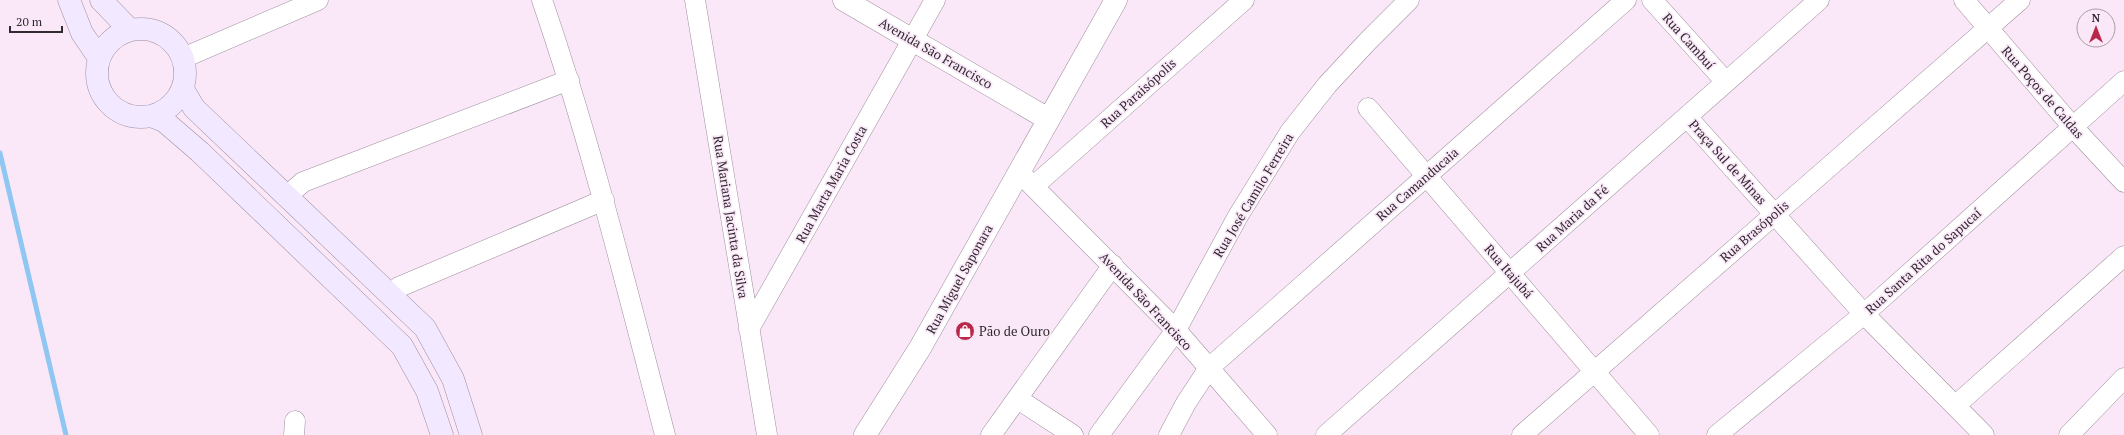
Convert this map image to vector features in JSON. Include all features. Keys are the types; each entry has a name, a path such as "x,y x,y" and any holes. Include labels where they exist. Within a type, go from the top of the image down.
{"main road":[{"path":"69,0 82,33 99,58"},
{"path":"101,0 130,30"},
{"path":"130,30 152,30 162,34 174,44 183,58 185,68 183,89 170,106 162,112 151,116 130,116 112,106 100,89 97,78 99,58 112,40 130,30"},
{"path":"183,89 194,108 425,328 441,354 458,393 471,435"},
{"path":"151,116 164,121 200,152 402,346 416,368 434,409 442,435"},
{"path":"369,314 390,295"}],"street":[{"path":"183,58 318,0"},
{"path":"542,0 569,80 604,200 665,435"},
{"name":"Rua Mariana Jacinta da Silva","path":"696,0 767,435"},
{"name":"Avenida São Francisco","path":"844,0 1048,119"},
{"name":"Rua Marta Maria Costa","path":"749,329 935,0"},
{"name":"Rua Miguel Saponara","path":"865,435 1027,179 1048,119 1116,0"},
{"name":"Rua Paraisópolis","path":"1027,179 1244,0"},
{"name":"Rua José Camilo Ferreira","path":"1099,435 1176,330 1238,216 1290,132 1328,85 1367,42 1410,0"},
{"name":"Rua Camanducaia","path":"1169,435 1186,403 1209,368 1626,0"},
{"name":"Rua Cambuí","path":"1652,0 1726,82"},
{"name":"Rua Maria da Fé","path":"1326,435 1819,0"},
{"name":"Rua Poços de Caldas","path":"1964,0 2072,126 2124,182"},
{"name":"Rua Brasópolis","path":"1522,435 2020,0"},
{"path":"287,196 303,182 569,80"},
{"name":"Rua Santa Rita do Sapucaí","path":"1717,435 1864,314 2124,80"},
{"name":"Rua Itajubá","path":"1368,108 1649,435"},
{"name":"Praça Sul de Minas","path":"1687,117 1775,213 1864,314 1956,405 1984,435"},
{"name":"Avenida São Francisco","path":"1027,179 1176,330 1267,435"},
{"path":"390,295 399,287 604,200"},
{"path":"1956,405 2124,256"},
{"path":"991,435 1113,265"},
{"path":"2069,435 2124,378"},
{"path":"1018,399 1073,435"}],"waterway":[{"path":"0,153 66,435"}],"place":[{"name":"Pão de Ouro","path":"965,331"}]}
